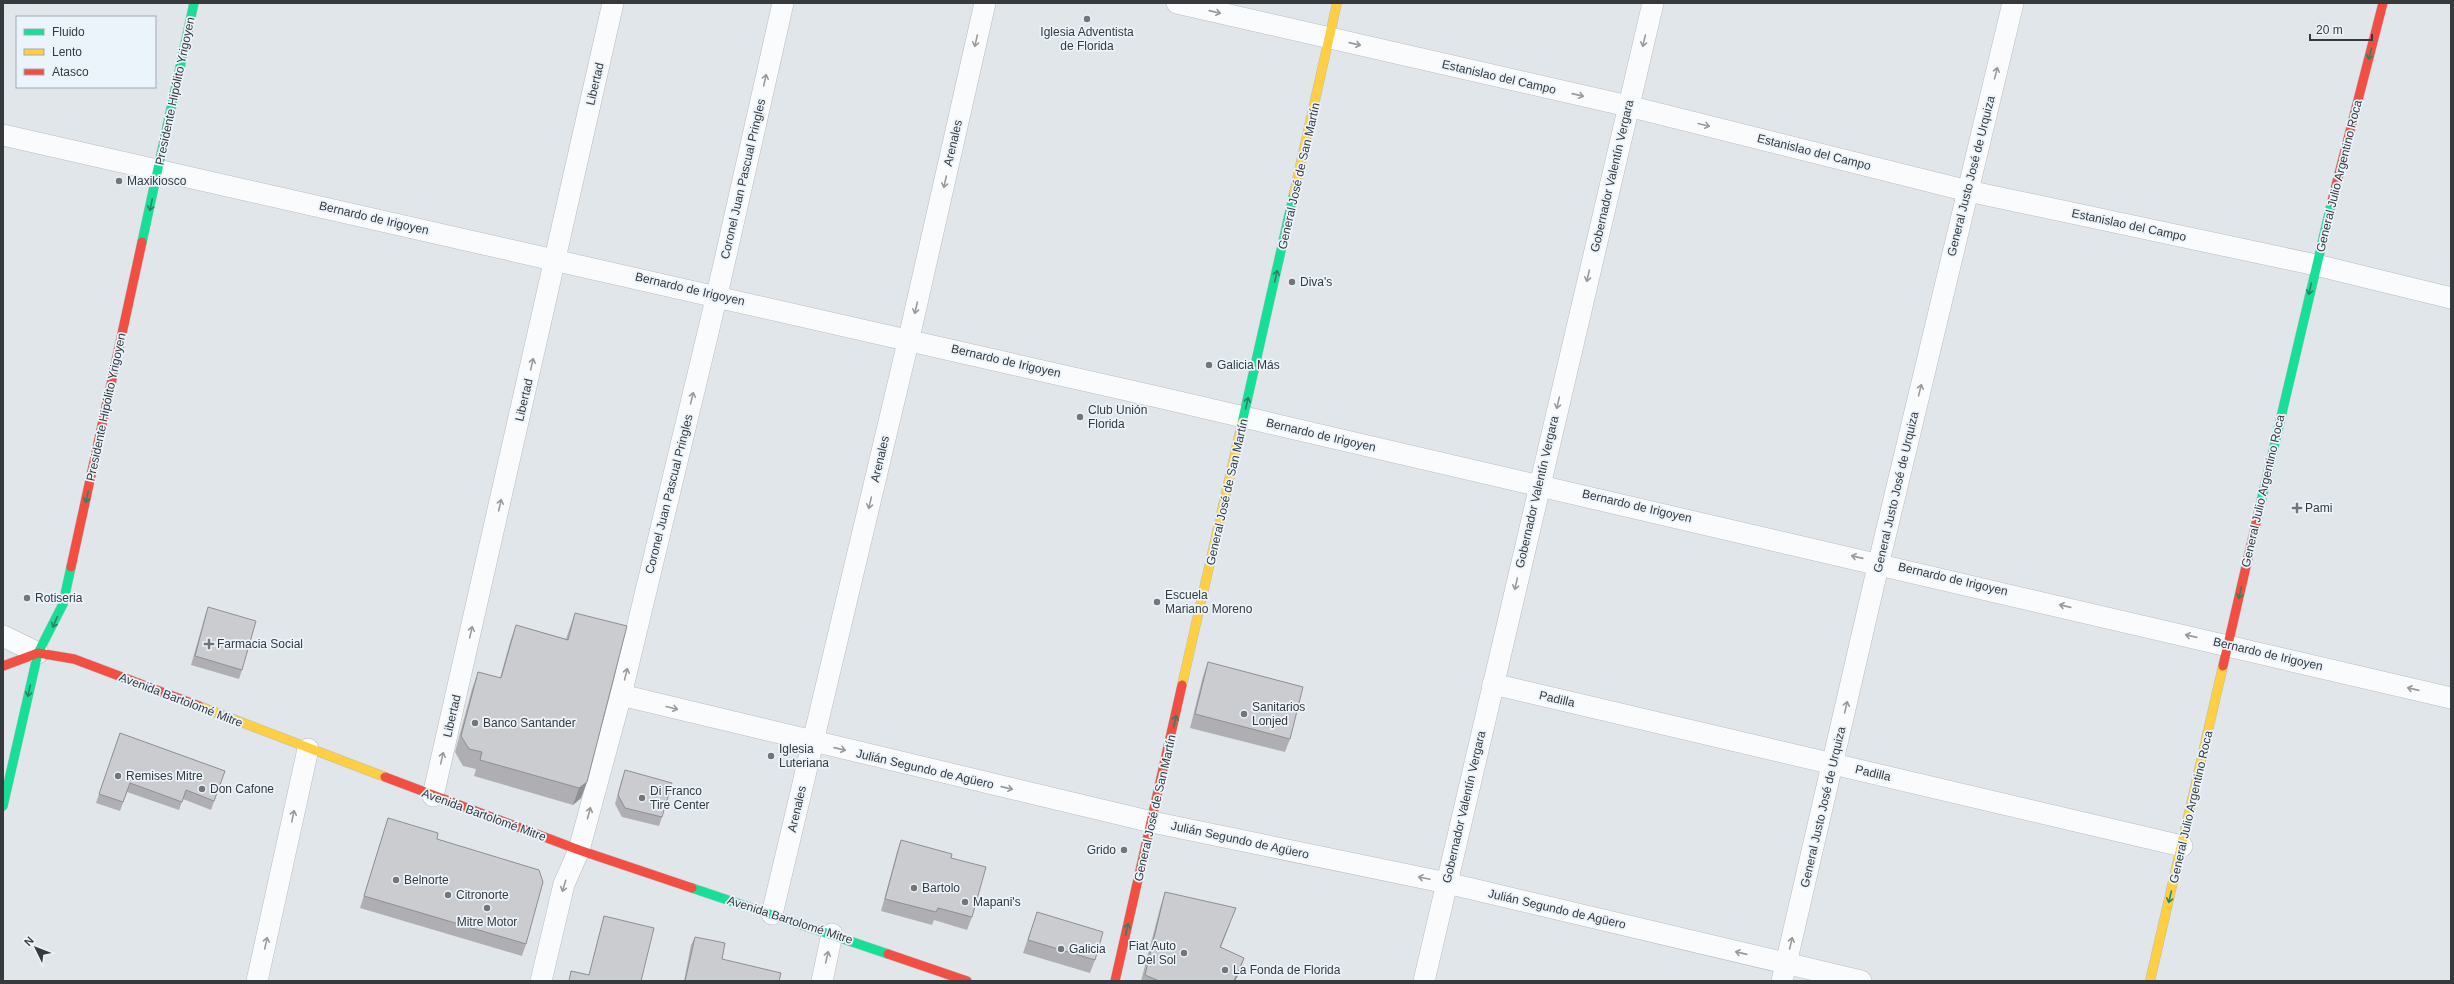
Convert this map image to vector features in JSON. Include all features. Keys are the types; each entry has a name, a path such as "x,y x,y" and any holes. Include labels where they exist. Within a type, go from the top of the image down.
{"street":[{"name":"Presidente Hipólito Yrigoyen","path":"3,806 38,653 52,629 63,604 159,170 194,3"},
{"name":"Libertad","path":"433,796 613,3"},
{"name":"Coronel Juan Pascual Pringles","path":"541,981 564,884 579,850 621,695 717,295 783,3"},
{"name":"Arenales","path":"772,914 909,338 985,3"},
{"name":"Estanislao del Campo","path":"1177,3 1628,106 1968,191 2316,265 2451,298"},
{"name":"General José de San Martín","path":"1115,981 1337,3"},
{"name":"Gobernador Valentín Vergara","path":"1424,981 1539,484 1653,3"},
{"name":"General Justo José de Urquiza","path":"1784,972 1879,562 2013,3"},
{"name":"General Julio Argentino Roca","path":"2150,981 2316,265 2383,3"},
{"name":"Bernardo de Irigoyen","path":"3,135 909,338 1244,417 1879,562 2451,698"},
{"path":"3,636 38,653"},
{"name":"Avenida Bartolomé Mitre","path":"3,666 38,653 74,659 308,749 579,850 968,981"},
{"name":"Padilla","path":"1493,684 2182,846"},
{"name":"Julián Segundo de Agüero","path":"621,695 1152,822 1447,883 1784,972 1861,981"},
{"path":"258,981 308,749"},
{"path":"822,981 832,934"}],"building":[{"path":"208,607 256,621 242,670 195,656"},
{"path":"575,613 627,626 587,782 579,788 480,760 482,752 469,749 461,736 478,672 501,678 516,625 568,640"},
{"name":"Sanitarios Lonjed","path":"1208,662 1303,687 1290,739 1195,714"},
{"path":"120,733 225,771 214,801 186,790 182,802 130,783 123,802 99,794"},
{"name":"Di Franco Tire Center","path":"625,770 672,783 662,817 625,808 618,795"},
{"path":"388,818 438,833 437,839 539,870 543,882 526,944 364,896"},
{"path":"901,840 952,854 951,858 986,867 972,917 938,908 936,912 885,899"},
{"name":"Fiat Auto Del Sol","path":"1165,892 1236,908 1220,947 1244,958 1234,981 1159,981 1145,975"},
{"path":"1037,912 1103,932 1095,960 1028,940"},
{"path":"604,916 654,928 641,981 569,981 571,971 589,975"},
{"path":"695,937 725,943 722,959 781,973 779,981 685,981"}],"traffic: fast":[{"path":"142,242 194,3"},
{"path":"1242,423 1294,193"},
{"path":"2260,506 2332,201"},
{"path":"3,806 38,653 63,604 71,567"},
{"path":"692,888 888,954"}],"traffic: slow":[{"path":"1294,193 1337,3"},
{"path":"1182,685 1242,423"},
{"path":"2150,981 2223,666"},
{"path":"199,706 385,777"}],"traffic: jam":[{"path":"2332,201 2383,3"},
{"path":"71,567 142,242"},
{"path":"2223,666 2260,506"},
{"path":"3,666 38,653 74,659 199,706"},
{"path":"1115,981 1182,685"},
{"path":"385,777 579,850 692,888"},
{"path":"888,954 967,981"}],"place":[{"name":"Iglesia Adventista de Florida","path":"1087,19"},
{"name":"Maxikiosco","path":"119,181"},
{"name":"Diva's","path":"1292,282"},
{"name":"Galicia Más","path":"1209,365"},
{"name":"Club Unión Florida","path":"1080,417"},
{"name":"Pami","path":"2297,508"},
{"name":"Rotiseria","path":"27,598"},
{"name":"Escuela Mariano Moreno","path":"1157,602"},
{"name":"Farmacia Social","path":"209,644"},
{"name":"Sanitarios Lonjed","path":"1244,714"},
{"name":"Banco Santander","path":"475,723"},
{"name":"Iglesia Luteriana","path":"771,756"},
{"name":"Remises Mitre","path":"118,776"},
{"name":"Don Cafone","path":"202,789"},
{"name":"Di Franco Tire Center","path":"642,798"},
{"name":"Grido","path":"1124,850"},
{"name":"Belnorte","path":"396,880"},
{"name":"Bartolo","path":"914,888"},
{"name":"Citronorte","path":"448,895"},
{"name":"Mapani's","path":"965,902"},
{"name":"Mitre Motor","path":"487,908"},
{"name":"Galicia","path":"1061,949"},
{"name":"Fiat Auto Del Sol","path":"1184,953"},
{"name":"La Fonda de Florida","path":"1225,970"}]}
